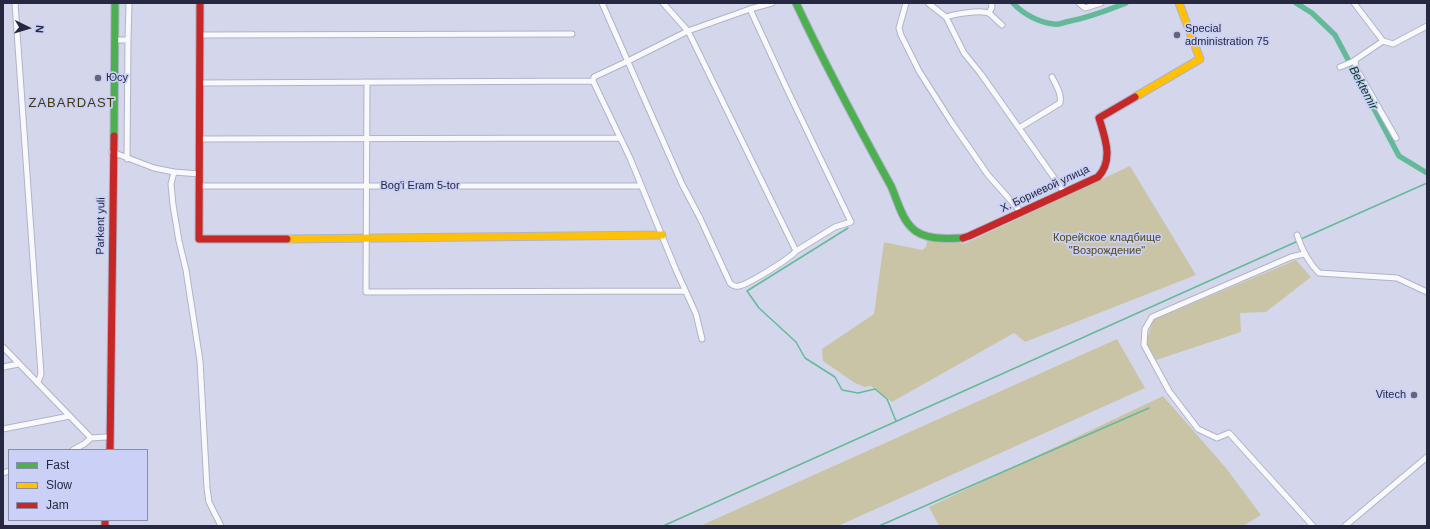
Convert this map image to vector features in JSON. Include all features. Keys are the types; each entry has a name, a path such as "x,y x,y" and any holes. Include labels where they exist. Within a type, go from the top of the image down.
{"street":[{"path":"15,3 40,367 38,382"},
{"name":"Parkent yuli","path":"110,449 112,3"},
{"name":"Parkent yuli","path":"106,449 115,3"},
{"path":"127,158 129,3"},
{"path":"200,3 199,239 366,239 662,235"},
{"path":"602,3 682,184 700,218 730,283 741,286 791,257 796,251 836,227 851,222 750,9"},
{"path":"662,3 688,31 796,251"},
{"path":"593,81 594,77 688,31 750,9 772,3"},
{"name":"Х. Бориевой улица","path":"796,3 823,60 896,195 911,228 925,235 959,239 970,236 1098,177 1104,172 1108,158 1099,118 1200,59 1179,3"},
{"path":"906,3 899,28 919,71 952,123 988,175 1021,212"},
{"path":"928,3 946,17 964,53 981,74 1064,192"},
{"path":"989,13 992,7 991,3"},
{"path":"1079,3 1085,8 1101,3"},
{"path":"1354,3 1382,41 1393,44 1427,26"},
{"path":"946,17 954,14 972,12 989,13 1002,25"},
{"path":"200,35 572,34"},
{"path":"114,40 128,40"},
{"path":"1340,67 1353,61 1382,41"},
{"path":"1353,61 1396,138"},
{"path":"1019,128 1060,103 1061,98 1052,77"},
{"path":"200,83 593,81"},
{"path":"593,81 620,138 696,314 702,339"},
{"path":"367,82 366,292 685,291"},
{"path":"200,139 620,138"},
{"path":"112,152 154,168 174,172 200,174"},
{"path":"174,172 171,192 179,241 186,270 200,361 207,488 209,502 221,526"},
{"name":"Bog'i Eram 5-tor","path":"200,186 641,186"},
{"path":"1297,235 1303,251 1312,266 1319,273 1397,278 1427,292"},
{"path":"1303,251 1152,317 1145,329 1144,345 1169,391 1198,429 1217,438 1229,432 1312,526"},
{"path":"3,347 91,438"},
{"path":"3,367 20,364"},
{"path":"3,428 70,416"},
{"path":"74,449 84,444 91,438 106,437"},
{"path":"1345,526 1427,457"}],"green space":[{"name":"Корейское кладбище \"Возрождение\"","path":"1130,166 1196,275 1025,342 1014,333 892,402 871,386 865,387 855,383 823,361 822,349 874,314 884,242 922,250 926,247 928,236 964,244"},
{"path":"1296,260 1311,277 1266,312 1240,313 1241,332 1153,361 1146,341 1153,320"},
{"path":"1117,339 1145,388 838,526 700,526"},
{"path":"1163,396 1226,468 1261,515 1243,526 939,526 929,507"}],"waterway":[{"name":"Bektemir","path":"1013,3 1031,17 1043,22 1057,24 1089,16 1126,3"},
{"name":"Bektemir","path":"1296,3 1312,13 1335,35 1399,156 1427,173"},
{"path":"1301,239 1427,183"},
{"path":"848,228 747,291 759,308 796,342 805,358 835,377 842,390 858,393 875,389 887,399 896,421"},
{"path":"663,526 1298,241"},
{"path":"879,526 1149,408"}],"traffic: fast":[{"path":"114,136 115,3"},
{"path":"796,3 818,49 891,186 902,213 908,223 916,231 935,238 963,238"}],"traffic: slow":[{"path":"1135,97 1200,59 1179,3"},
{"path":"287,239 662,235"}],"traffic: jam":[{"path":"200,3 199,239 287,239"},
{"path":"963,238 1098,177 1103,170 1107,156 1106,141 1099,118 1135,97"},
{"path":"110,449 114,136"},
{"path":"105,521 105,526"}],"place":[{"name":"Special administration 75","path":"1177,35"},
{"name":"Юсу","path":"98,78"},
{"name":"Vitech","path":"1414,395"}],"district":[{"name":"ZABARDAST","path":"72,103"}]}
